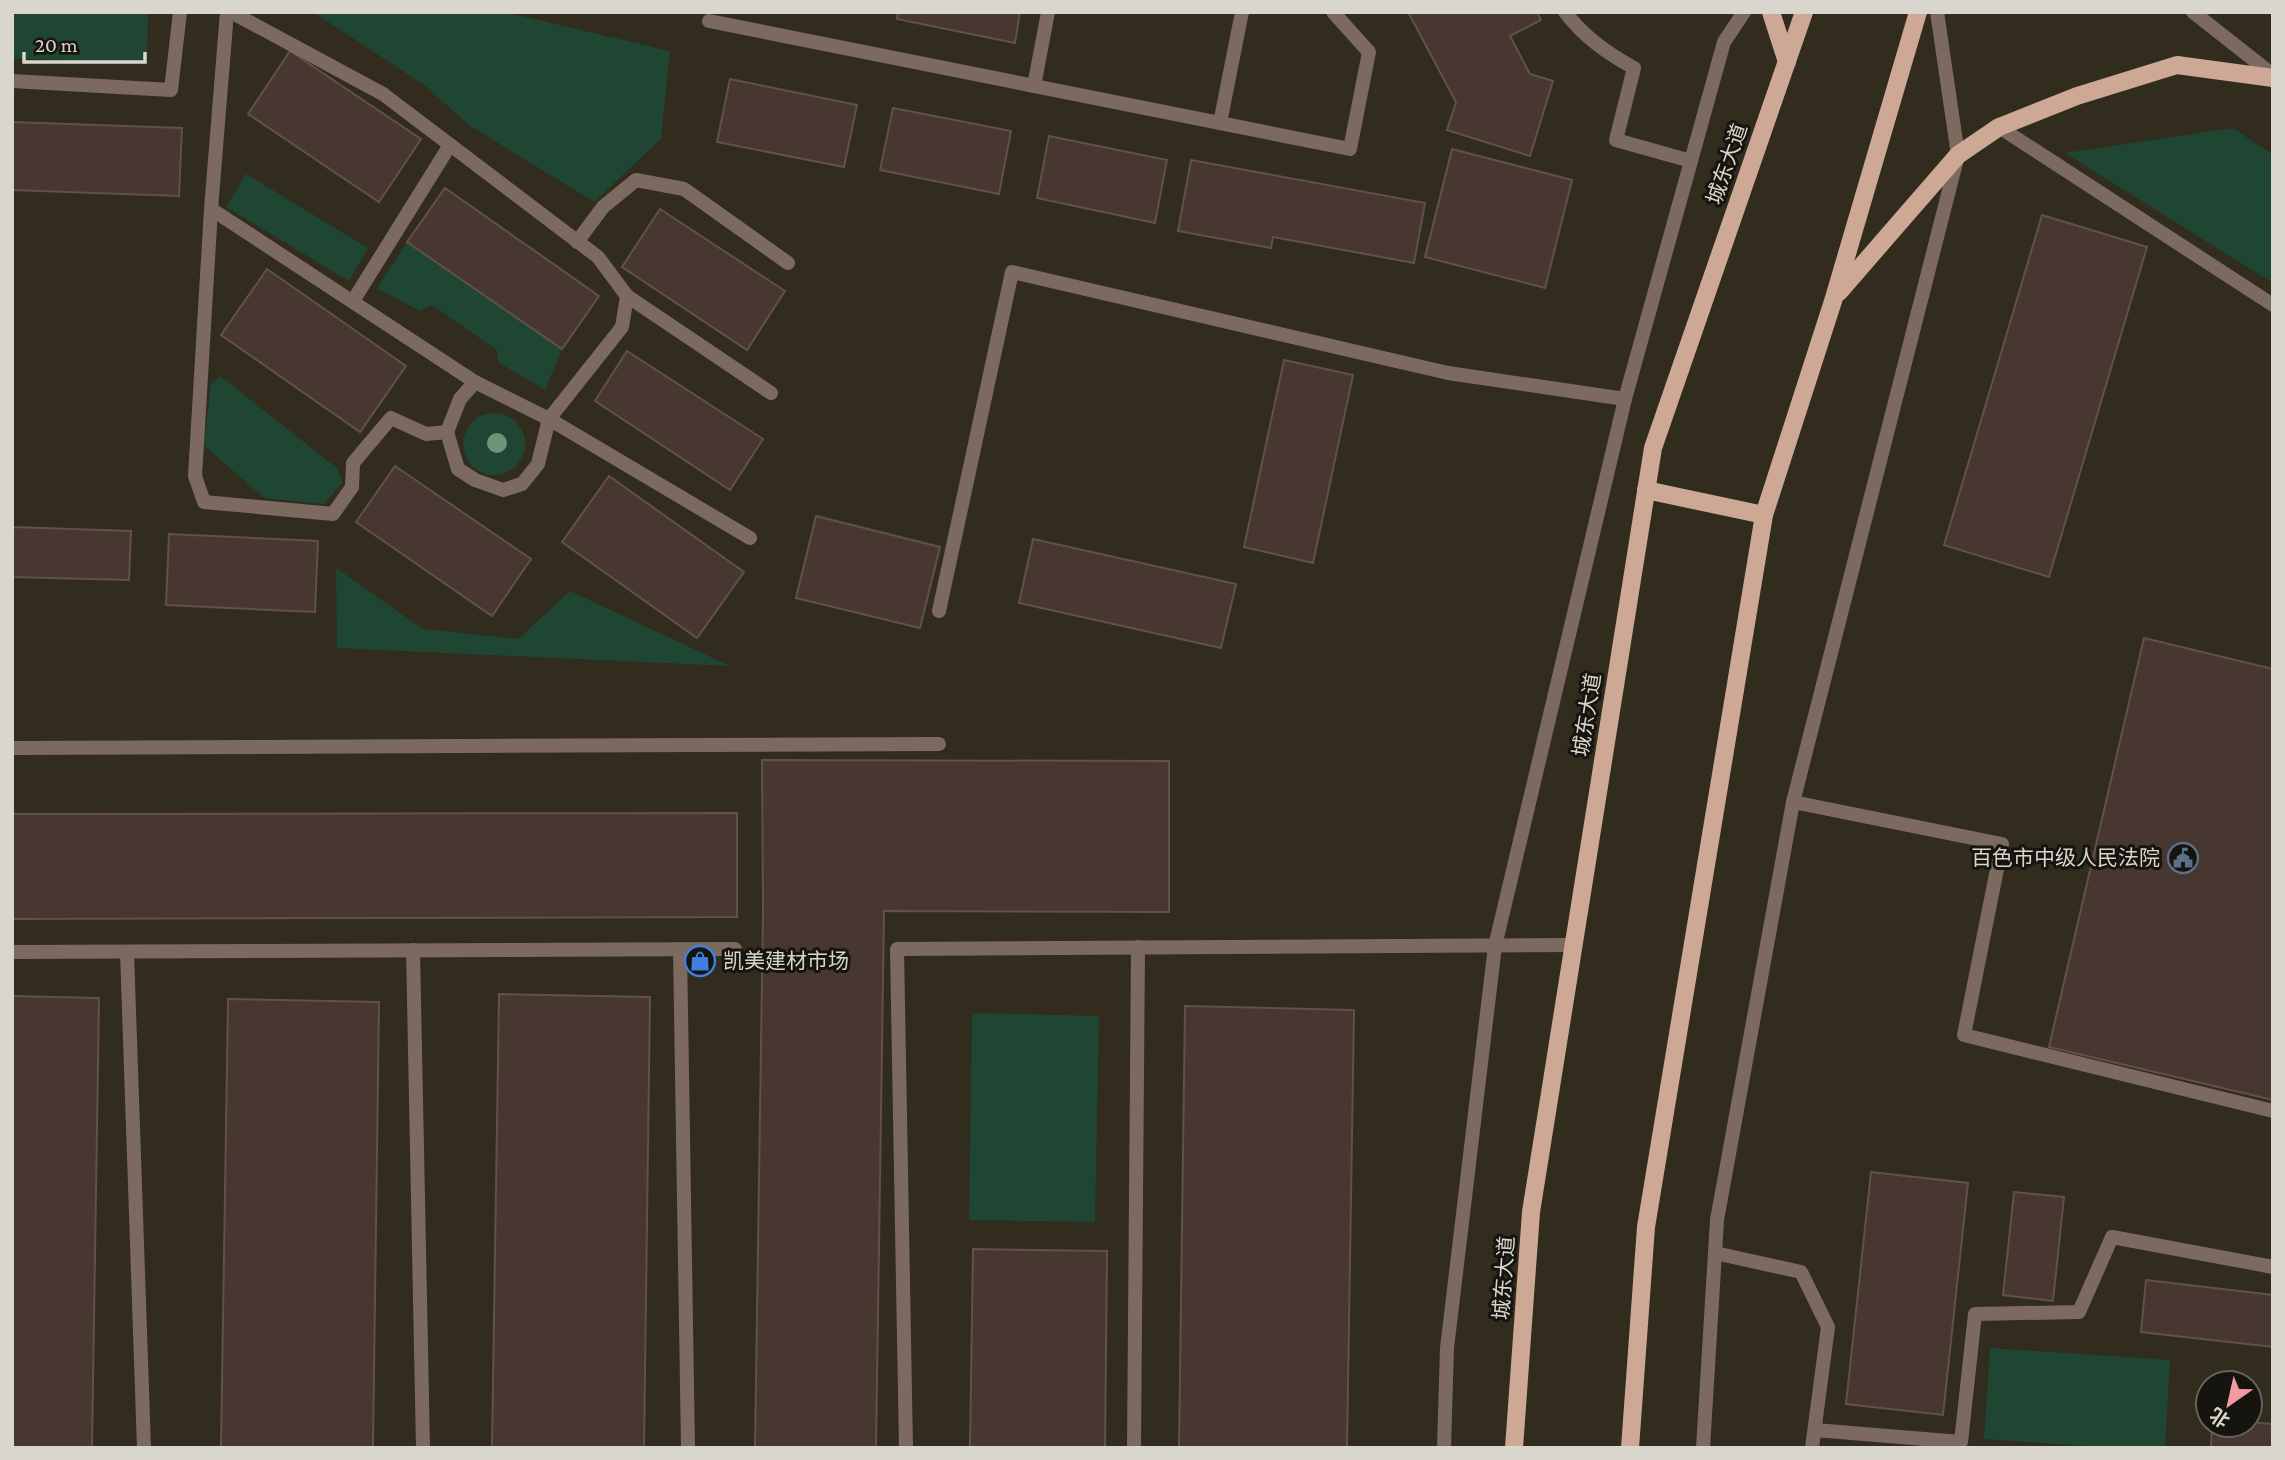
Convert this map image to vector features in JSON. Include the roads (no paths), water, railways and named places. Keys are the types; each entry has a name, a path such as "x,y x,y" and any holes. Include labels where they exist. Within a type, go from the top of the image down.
{"main road":[{"path":"1771,12 1787,62"},
{"name":"城东大道","path":"1514,1448 1531,1212 1653,448 1804,12"},
{"path":"1630,1448 1646,1227 1764,515 1834,298 1918,12"},
{"path":"1834,298 1958,155 2000,127 2077,96 2176,65 2273,76"},
{"path":"1646,490 1764,515"}],"street":[{"path":"12,81 171,90 180,12"},
{"path":"447,432 426,433 391,418 353,463 352,487 333,514 204,502 195,476 211,209 229,12 383,94 598,257 628,296 771,393"},
{"path":"1034,86 1048,12"},
{"path":"1220,123 1242,12"},
{"path":"709,20 1350,149 1369,52 1333,12"},
{"path":"1565,12 1579,30 1609,54 1634,68 1616,140 1691,161"},
{"path":"1444,1448 1447,1348 1495,946 1625,399 1724,42 1744,12"},
{"path":"1703,1448 1717,1220 1793,802 1958,155 1937,12"},
{"path":"2193,12 2273,76"},
{"path":"2000,127 2273,304"},
{"path":"353,301 450,145"},
{"path":"577,242 603,207 636,180 684,189 788,263"},
{"path":"211,209 475,382 550,419 750,538"},
{"path":"939,611 1012,272 1448,373 1625,399"},
{"path":"475,382 460,399 447,432 458,468 475,480 503,490 522,484 538,464 550,419 622,327 628,296"},
{"path":"12,748 939,744"},
{"path":"1793,802 2002,844 1964,1035 2273,1111"},
{"path":"906,1448 897,948 1574,945"},
{"path":"1134,1448 1138,947"},
{"path":"680,949 688,1448"},
{"path":"12,952 735,949"},
{"path":"414,950 423,1448"},
{"path":"127,952 144,1448"},
{"path":"1815,1430 1961,1442 1975,1314 2079,1312 2112,1237 2273,1267"},
{"path":"1715,1253 1801,1272 1828,1327 1812,1448"}],"place":[{"name":"百色市中级人民法院","path":"2183,858"},
{"name":"凯美建材市场","path":"700,961"}]}
